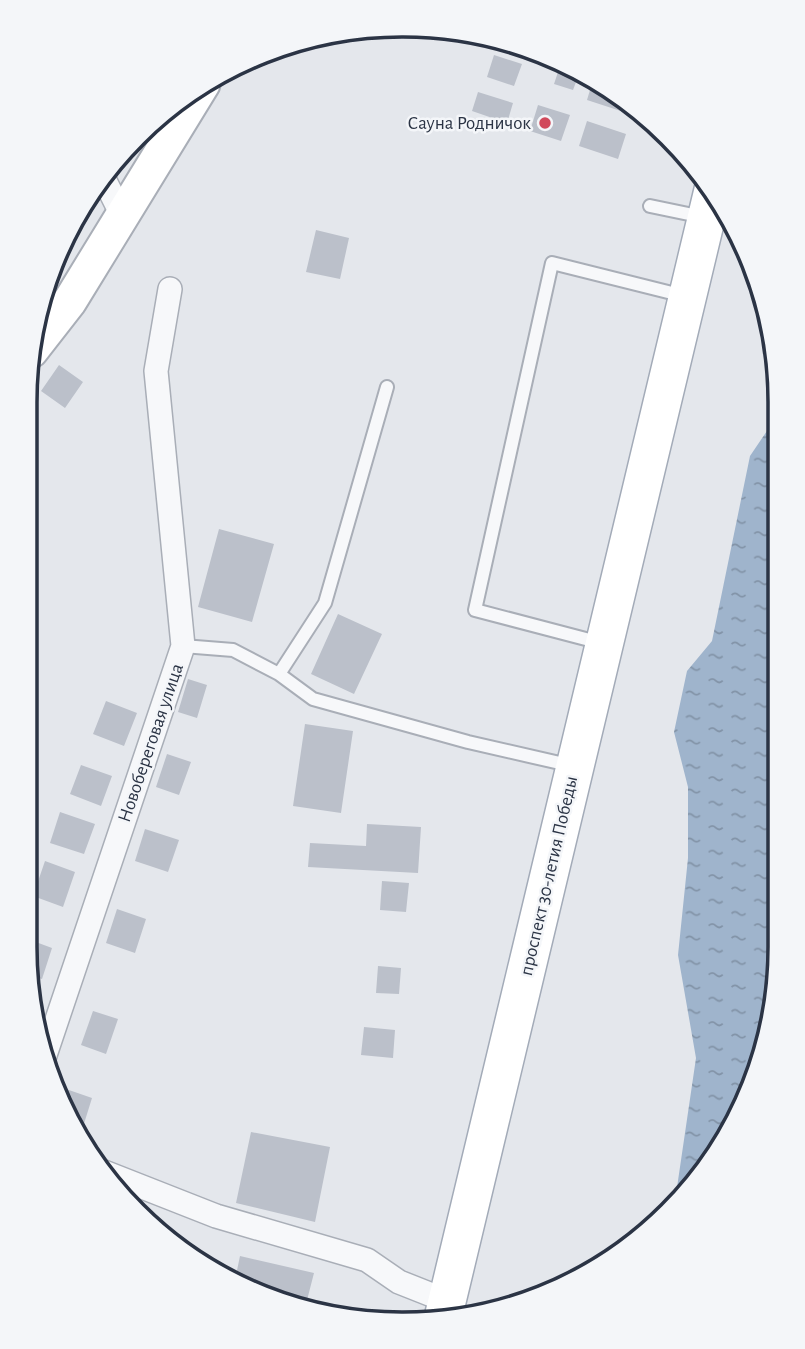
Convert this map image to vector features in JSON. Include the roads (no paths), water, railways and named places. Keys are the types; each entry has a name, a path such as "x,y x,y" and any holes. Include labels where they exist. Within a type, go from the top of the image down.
{"main road":[{"path":"43,335 70,301 191,104"},
{"name":"проспект 30-летия Победы","path":"445,1309 710,204"}],"street":[{"path":"107,186 122,217"},
{"name":"Новобереговая улица","path":"49,1042 183,646 156,371 170,289"},
{"path":"120,1178 216,1216 368,1260 444,1309"}],"lane":[{"path":"650,206 710,204"},
{"path":"604,643 475,611 552,262 687,296"},
{"path":"279,674 325,603 387,387"},
{"path":"183,646 233,650 279,674 313,699 468,742 575,766"}],"water":[{"path":"768,429 768,946 765,994 756,1041 731,1108 707,1150 677,1188 696,1058 678,955 688,858 688,787 674,732 687,671 712,641 750,456"}],"place":[{"name":"Сауна Родничок","path":"545,123"}]}
